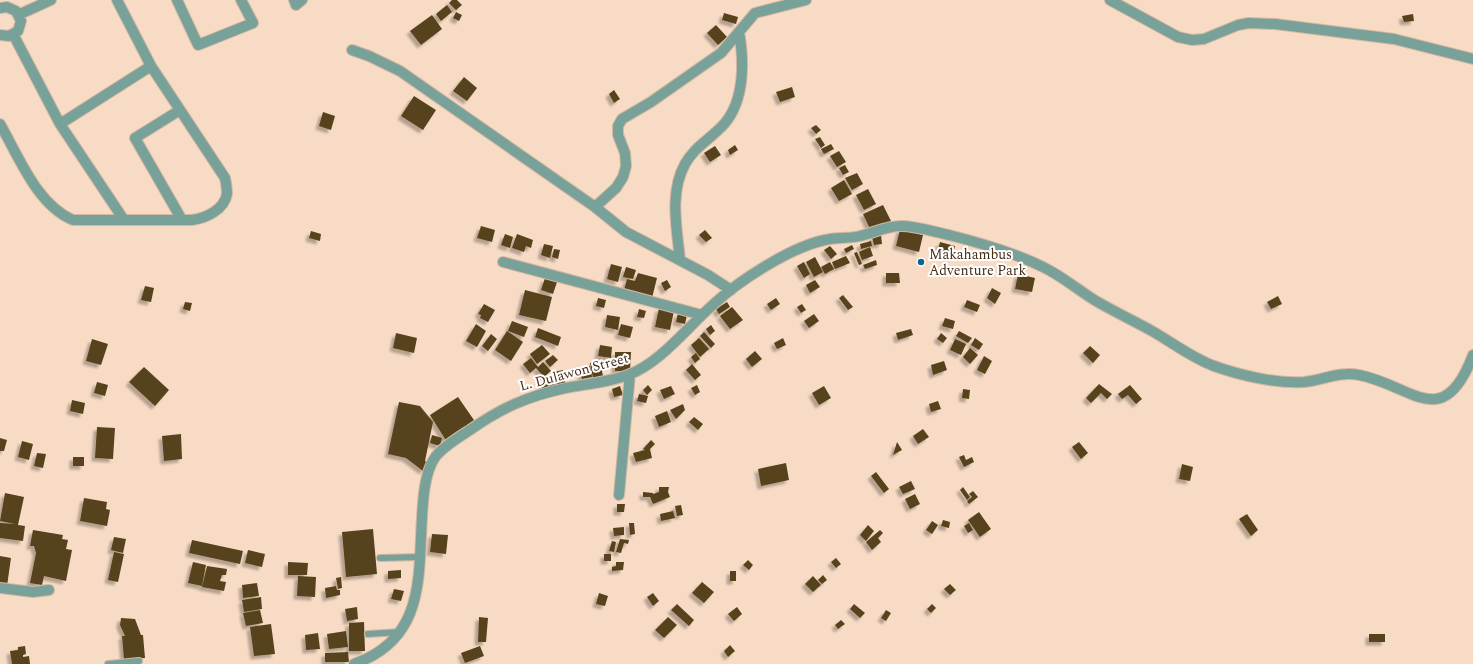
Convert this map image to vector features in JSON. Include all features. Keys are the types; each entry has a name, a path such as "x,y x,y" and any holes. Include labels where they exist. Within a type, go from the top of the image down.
{"street":[{"path":"18,15 51,0"},
{"path":"0,124 40,193 64,216 74,220 182,220 203,219 213,213 225,200 227,193 225,178 151,66 117,0"},
{"path":"177,0 198,45 253,23 241,0"},
{"path":"294,0 296,5 302,0"},
{"path":"595,207 616,188 623,177 626,166 626,154 618,135 618,126 622,119 707,64 721,53 754,13 806,0"},
{"path":"1110,0 1178,37 1192,40 1204,39 1238,25 1249,23 1275,24 1394,39 1473,59"},
{"path":"0,35 9,36 18,31 21,21 16,11 3,5"},
{"path":"680,260 675,202 678,180 685,164 694,151 725,123 737,99 742,50 739,32"},
{"path":"13,34 60,124 124,220"},
{"path":"352,50 369,56 400,71 595,207 626,232 680,260 730,290"},
{"path":"60,124 151,66"},
{"path":"180,110 135,138 182,220"},
{"name":"L. Dulawon Street","path":"354,664 372,658 390,645 400,632 412,610 418,578 424,493 428,473 436,456 494,413 517,401 539,394 630,374 667,349 730,290 762,269 814,243 828,239 855,238 887,228 901,226 987,244 1045,268 1098,302 1210,364 1231,371 1291,382 1308,382 1344,373 1359,374 1378,380 1415,396 1431,400 1444,397 1457,387 1468,370 1473,355"},
{"path":"503,262 702,315"},
{"path":"619,495 630,374"},
{"path":"0,588 33,592 49,590"}],"lane":[{"path":"380,558 419,557"},
{"path":"368,634 400,632"},
{"path":"108,664 139,661"}],"building":[{"path":"452,0 457,0 462,5 456,10 449,3"},
{"path":"447,5 452,12 441,21 436,14"},
{"path":"456,12 462,15 459,21 453,18"},
{"path":"724,13 738,17 736,24 722,20"},
{"path":"1413,14 1414,21 1404,22 1402,16"},
{"path":"432,15 442,29 421,45 410,31"},
{"path":"716,25 727,37 718,45 707,33"},
{"path":"464,77 477,88 467,101 453,91"},
{"path":"792,87 795,97 780,102 776,92"},
{"path":"614,90 620,99 614,103 609,94"},
{"path":"414,96 436,110 423,130 401,116"},
{"path":"323,112 335,116 331,130 319,126"},
{"path":"816,125 821,130 816,134 811,128"},
{"path":"820,137 825,145 821,148 815,139"},
{"path":"831,144 834,149 824,154 821,149"},
{"path":"735,145 738,150 730,155 728,150"},
{"path":"715,146 721,155 710,162 704,153"},
{"path":"839,151 846,162 837,167 830,156"},
{"path":"845,165 849,172 843,175 839,168"},
{"path":"857,173 863,184 852,190 845,178"},
{"path":"844,180 852,194 839,201 831,188"},
{"path":"868,189 876,204 864,210 856,195"},
{"path":"883,205 891,221 871,231 863,214"},
{"path":"481,226 495,230 492,242 477,238"},
{"path":"900,229 923,235 919,252 896,246"},
{"path":"705,230 712,238 706,242 699,235"},
{"path":"311,231 321,234 320,241 309,238"},
{"path":"505,234 513,237 510,248 501,245"},
{"path":"517,234 533,240 531,248 526,246 524,252 512,248"},
{"path":"881,235 882,244 874,245 872,237"},
{"path":"871,241 872,246 861,249 860,244"},
{"path":"940,242 955,246 952,257 937,253"},
{"path":"544,244 553,246 550,258 541,255"},
{"path":"852,245 854,249 846,253 844,249"},
{"path":"830,246 837,254 831,259 824,250"},
{"path":"870,247 873,256 862,260 859,252"},
{"path":"554,249 560,250 558,259 552,257"},
{"path":"857,252 862,264 859,265 854,253"},
{"path":"846,256 850,263 835,269 832,262"},
{"path":"815,257 823,272 814,277 806,262"},
{"path":"876,260 877,265 865,269 863,265"},
{"path":"804,262 810,274 804,278 797,266"},
{"path":"830,262 834,269 825,274 821,267"},
{"path":"611,264 622,267 618,282 607,279"},
{"path":"626,267 636,270 633,279 623,277"},
{"path":"638,273 657,278 652,298 624,290 627,279 635,281"},
{"path":"886,273 899,273 900,283 886,283"},
{"path":"1018,274 1035,278 1032,292 1015,289"},
{"path":"545,278 557,282 553,294 541,290"},
{"path":"667,280 671,287 665,291 661,283"},
{"path":"815,280 820,287 810,293 806,285"},
{"path":"145,286 154,288 151,302 141,300"},
{"path":"992,288 1001,293 995,304 987,298"},
{"path":"525,290 552,297 546,321 519,315"},
{"path":"843,295 853,307 848,310 839,298"},
{"path":"1278,296 1282,304 1271,309 1267,302"},
{"path":"598,298 606,300 604,308 596,306"},
{"path":"776,298 780,304 771,310 767,304"},
{"path":"967,300 980,305 977,312 964,307"},
{"path":"185,302 192,303 190,311 183,309"},
{"path":"727,302 730,307 719,314 716,309"},
{"path":"484,304 495,310 488,322 480,318 481,315 478,314"},
{"path":"802,304 806,310 801,313 797,307"},
{"path":"732,307 743,320 730,329 720,316"},
{"path":"659,308 674,311 670,330 655,327"},
{"path":"639,309 646,311 644,318 637,317"},
{"path":"678,313 687,315 685,324 676,322"},
{"path":"814,314 819,321 809,328 804,321"},
{"path":"607,315 620,317 618,330 605,327"},
{"path":"945,318 955,321 953,329 942,326"},
{"path":"512,321 528,327 524,337 508,331"},
{"path":"476,324 486,331 477,347 466,341"},
{"path":"621,324 633,327 630,338 618,335"},
{"path":"711,325 715,331 710,335 706,329"},
{"path":"538,328 561,337 558,346 535,337"},
{"path":"911,329 913,335 898,340 896,333"},
{"path":"507,331 523,342 511,361 495,350"},
{"path":"959,331 972,338 968,343 956,336"},
{"path":"704,332 715,344 711,348 700,336"},
{"path":"396,333 417,338 414,353 393,348"},
{"path":"941,333 947,338 943,343 937,339"},
{"path":"491,334 497,339 488,351 482,346"},
{"path":"699,338 709,349 700,357 691,345"},
{"path":"783,338 786,345 777,349 774,343"},
{"path":"975,338 983,344 979,350 971,345"},
{"path":"92,339 108,344 101,365 86,361"},
{"path":"955,339 966,344 961,355 950,350"},
{"path":"542,345 550,354 537,364 530,354"},
{"path":"600,345 612,347 611,358 598,356"},
{"path":"1090,346 1100,355 1093,363 1083,353"},
{"path":"970,348 978,355 970,364 963,357"},
{"path":"755,351 762,359 752,367 746,359"},
{"path":"615,352 631,352 630,371 615,371"},
{"path":"696,353 700,359 695,363 691,357"},
{"path":"553,355 558,360 550,367 545,361"},
{"path":"984,356 992,361 985,374 977,370"},
{"path":"531,358 538,367 543,362 551,371 544,377 536,368 530,373 523,364"},
{"path":"600,361 603,376 593,378 590,363"},
{"path":"944,361 947,370 933,375 931,365"},
{"path":"692,364 701,375 695,380 686,370"},
{"path":"590,366 592,377 582,379 580,368"},
{"path":"144,367 169,390 155,406 129,382"},
{"path":"563,370 566,386 557,387 554,372"},
{"path":"97,382 108,385 105,396 94,393"},
{"path":"554,382 555,389 542,391 541,384"},
{"path":"1099,384 1112,394 1107,399 1101,393 1091,403 1086,398"},
{"path":"648,385 652,390 647,395 643,390"},
{"path":"697,385 700,392 695,395 691,388"},
{"path":"1130,385 1142,399 1136,404 1128,395 1122,399 1118,394"},
{"path":"620,386 623,395 614,397 612,389"},
{"path":"671,386 675,394 664,399 660,390"},
{"path":"824,386 831,398 819,405 812,393"},
{"path":"963,389 970,390 969,399 962,398"},
{"path":"639,394 648,396 646,403 637,401"},
{"path":"458,397 476,423 447,442 430,415"},
{"path":"72,400 85,403 83,414 70,411"},
{"path":"938,401 941,409 931,412 929,404"},
{"path":"399,402 420,406 433,422 425,461 429,463 423,471 406,458 388,454"},
{"path":"683,404 685,410 676,419 670,410"},
{"path":"667,411 671,422 659,427 655,416"},
{"path":"694,417 703,424 698,430 689,422"},
{"path":"97,427 115,428 113,459 95,458"},
{"path":"923,429 929,437 918,444 913,436"},
{"path":"181,434 182,459 164,461 162,436"},
{"path":"432,435 442,438 440,446 430,443"},
{"path":"0,438 7,440 4,451 0,451"},
{"path":"651,440 655,444 650,449 652,458 636,462 633,453 645,450 643,449"},
{"path":"22,441 33,444 29,460 18,457"},
{"path":"897,442 902,450 893,455"},
{"path":"1079,442 1088,453 1081,459 1072,447"},
{"path":"37,453 46,454 43,468 34,466"},
{"path":"964,455 966,460 972,457 974,462 964,467 959,457"},
{"path":"73,457 84,457 84,466 73,466"},
{"path":"786,463 789,480 761,486 758,469"},
{"path":"1182,464 1193,467 1190,481 1179,479"},
{"path":"876,472 889,489 884,493 871,476"},
{"path":"911,481 915,489 903,494 899,487"},
{"path":"659,487 669,487 668,492 670,497 653,504 650,497 643,497 643,492 653,494 659,492"},
{"path":"963,487 970,497 967,500 960,490"},
{"path":"973,491 978,497 969,504 967,501 972,497 969,494"},
{"path":"5,493 24,497 18,525 25,526 23,541 0,538 0,523 15,524 0,521"},
{"path":"915,494 920,504 910,509 905,499"},
{"path":"84,498 107,502 106,509 110,510 107,526 80,521"},
{"path":"617,504 625,504 624,512 617,512"},
{"path":"681,505 683,515 677,516 675,506"},
{"path":"673,511 675,518 661,521 660,514"},
{"path":"979,512 991,529 980,537 968,520"},
{"path":"1247,514 1258,530 1251,536 1239,519"},
{"path":"943,520 950,522 949,528 941,526"},
{"path":"932,521 938,525 932,534 926,530"},
{"path":"629,523 634,523 635,534 630,535"},
{"path":"969,523 973,530 968,533 964,526"},
{"path":"868,525 874,531 866,541 860,535"},
{"path":"624,527 624,535 614,536 613,528"},
{"path":"373,529 377,574 346,577 342,532"},
{"path":"33,530 63,535 62,539 68,540 66,549 72,550 66,581 44,576 42,585 30,583 36,553 34,546 30,546"},
{"path":"880,530 883,533 878,538 881,542 872,550 866,542"},
{"path":"432,534 448,535 446,554 430,552"},
{"path":"114,537 126,539 123,553 111,550"},
{"path":"620,539 629,540 628,544 624,543 621,553 616,552"},
{"path":"192,540 243,551 240,564 189,553"},
{"path":"612,541 616,542 614,552 609,551"},
{"path":"248,550 265,554 262,567 245,563"},
{"path":"114,552 124,554 118,582 108,580"},
{"path":"604,554 611,554 611,561 604,561"},
{"path":"0,556 11,558 7,586 0,584"},
{"path":"836,558 841,564 836,568 831,562"},
{"path":"748,560 753,565 749,570 743,565"},
{"path":"193,562 206,565 202,586 188,583"},
{"path":"288,562 308,563 307,575 288,575"},
{"path":"616,562 624,562 623,570 612,571 612,567 616,566"},
{"path":"207,566 227,569 226,575 222,575 220,581 226,582 224,591 202,587"},
{"path":"401,570 401,578 388,579 388,571"},
{"path":"730,571 736,571 736,581 730,581"},
{"path":"823,575 827,580 822,584 818,580"},
{"path":"298,576 316,577 315,597 297,596"},
{"path":"813,576 821,585 813,592 805,584"},
{"path":"341,577 342,588 338,589 336,578"},
{"path":"702,582 714,592 704,603 692,593"},
{"path":"257,583 259,596 243,598 242,585"},
{"path":"950,584 956,590 950,595 944,589"},
{"path":"336,586 337,590 340,590 340,595 326,598 325,588"},
{"path":"394,589 404,591 401,601 391,599"},
{"path":"599,593 608,596 605,606 596,604"},
{"path":"653,593 659,601 653,606 647,597"},
{"path":"261,597 262,609 244,612 242,600"},
{"path":"677,604 694,620 689,626 671,610"},
{"path":"854,604 865,613 860,618 850,609"},
{"path":"932,604 936,608 931,613 927,609"},
{"path":"357,607 358,619 347,621 345,609"},
{"path":"737,607 742,614 734,621 728,614"},
{"path":"260,610 263,623 246,626 243,613"},
{"path":"886,610 891,613 886,621 881,618"},
{"path":"479,617 488,618 486,642 478,642"},
{"path":"668,617 677,625 664,638 655,630"},
{"path":"121,618 135,619 141,635 143,635 145,658 124,660 122,636 125,636 120,625"},
{"path":"841,620 845,624 838,629 835,625"},
{"path":"364,622 365,651 349,651 349,623"},
{"path":"271,624 275,654 254,656 250,627"},
{"path":"346,631 348,647 329,649 327,634"},
{"path":"318,633 320,649 306,650 305,635"},
{"path":"1369,634 1385,634 1385,642 1369,642"},
{"path":"730,645 735,651 728,657 724,651"},
{"path":"25,646 26,654 23,655 23,657 29,656 30,664 12,664 10,651 18,650 18,647"},
{"path":"480,646 484,656 465,663 461,653"},
{"path":"348,652 349,662 325,662 325,653"}],"place":[{"name":"Makahambus Adventure Park","path":"921,262"}]}
